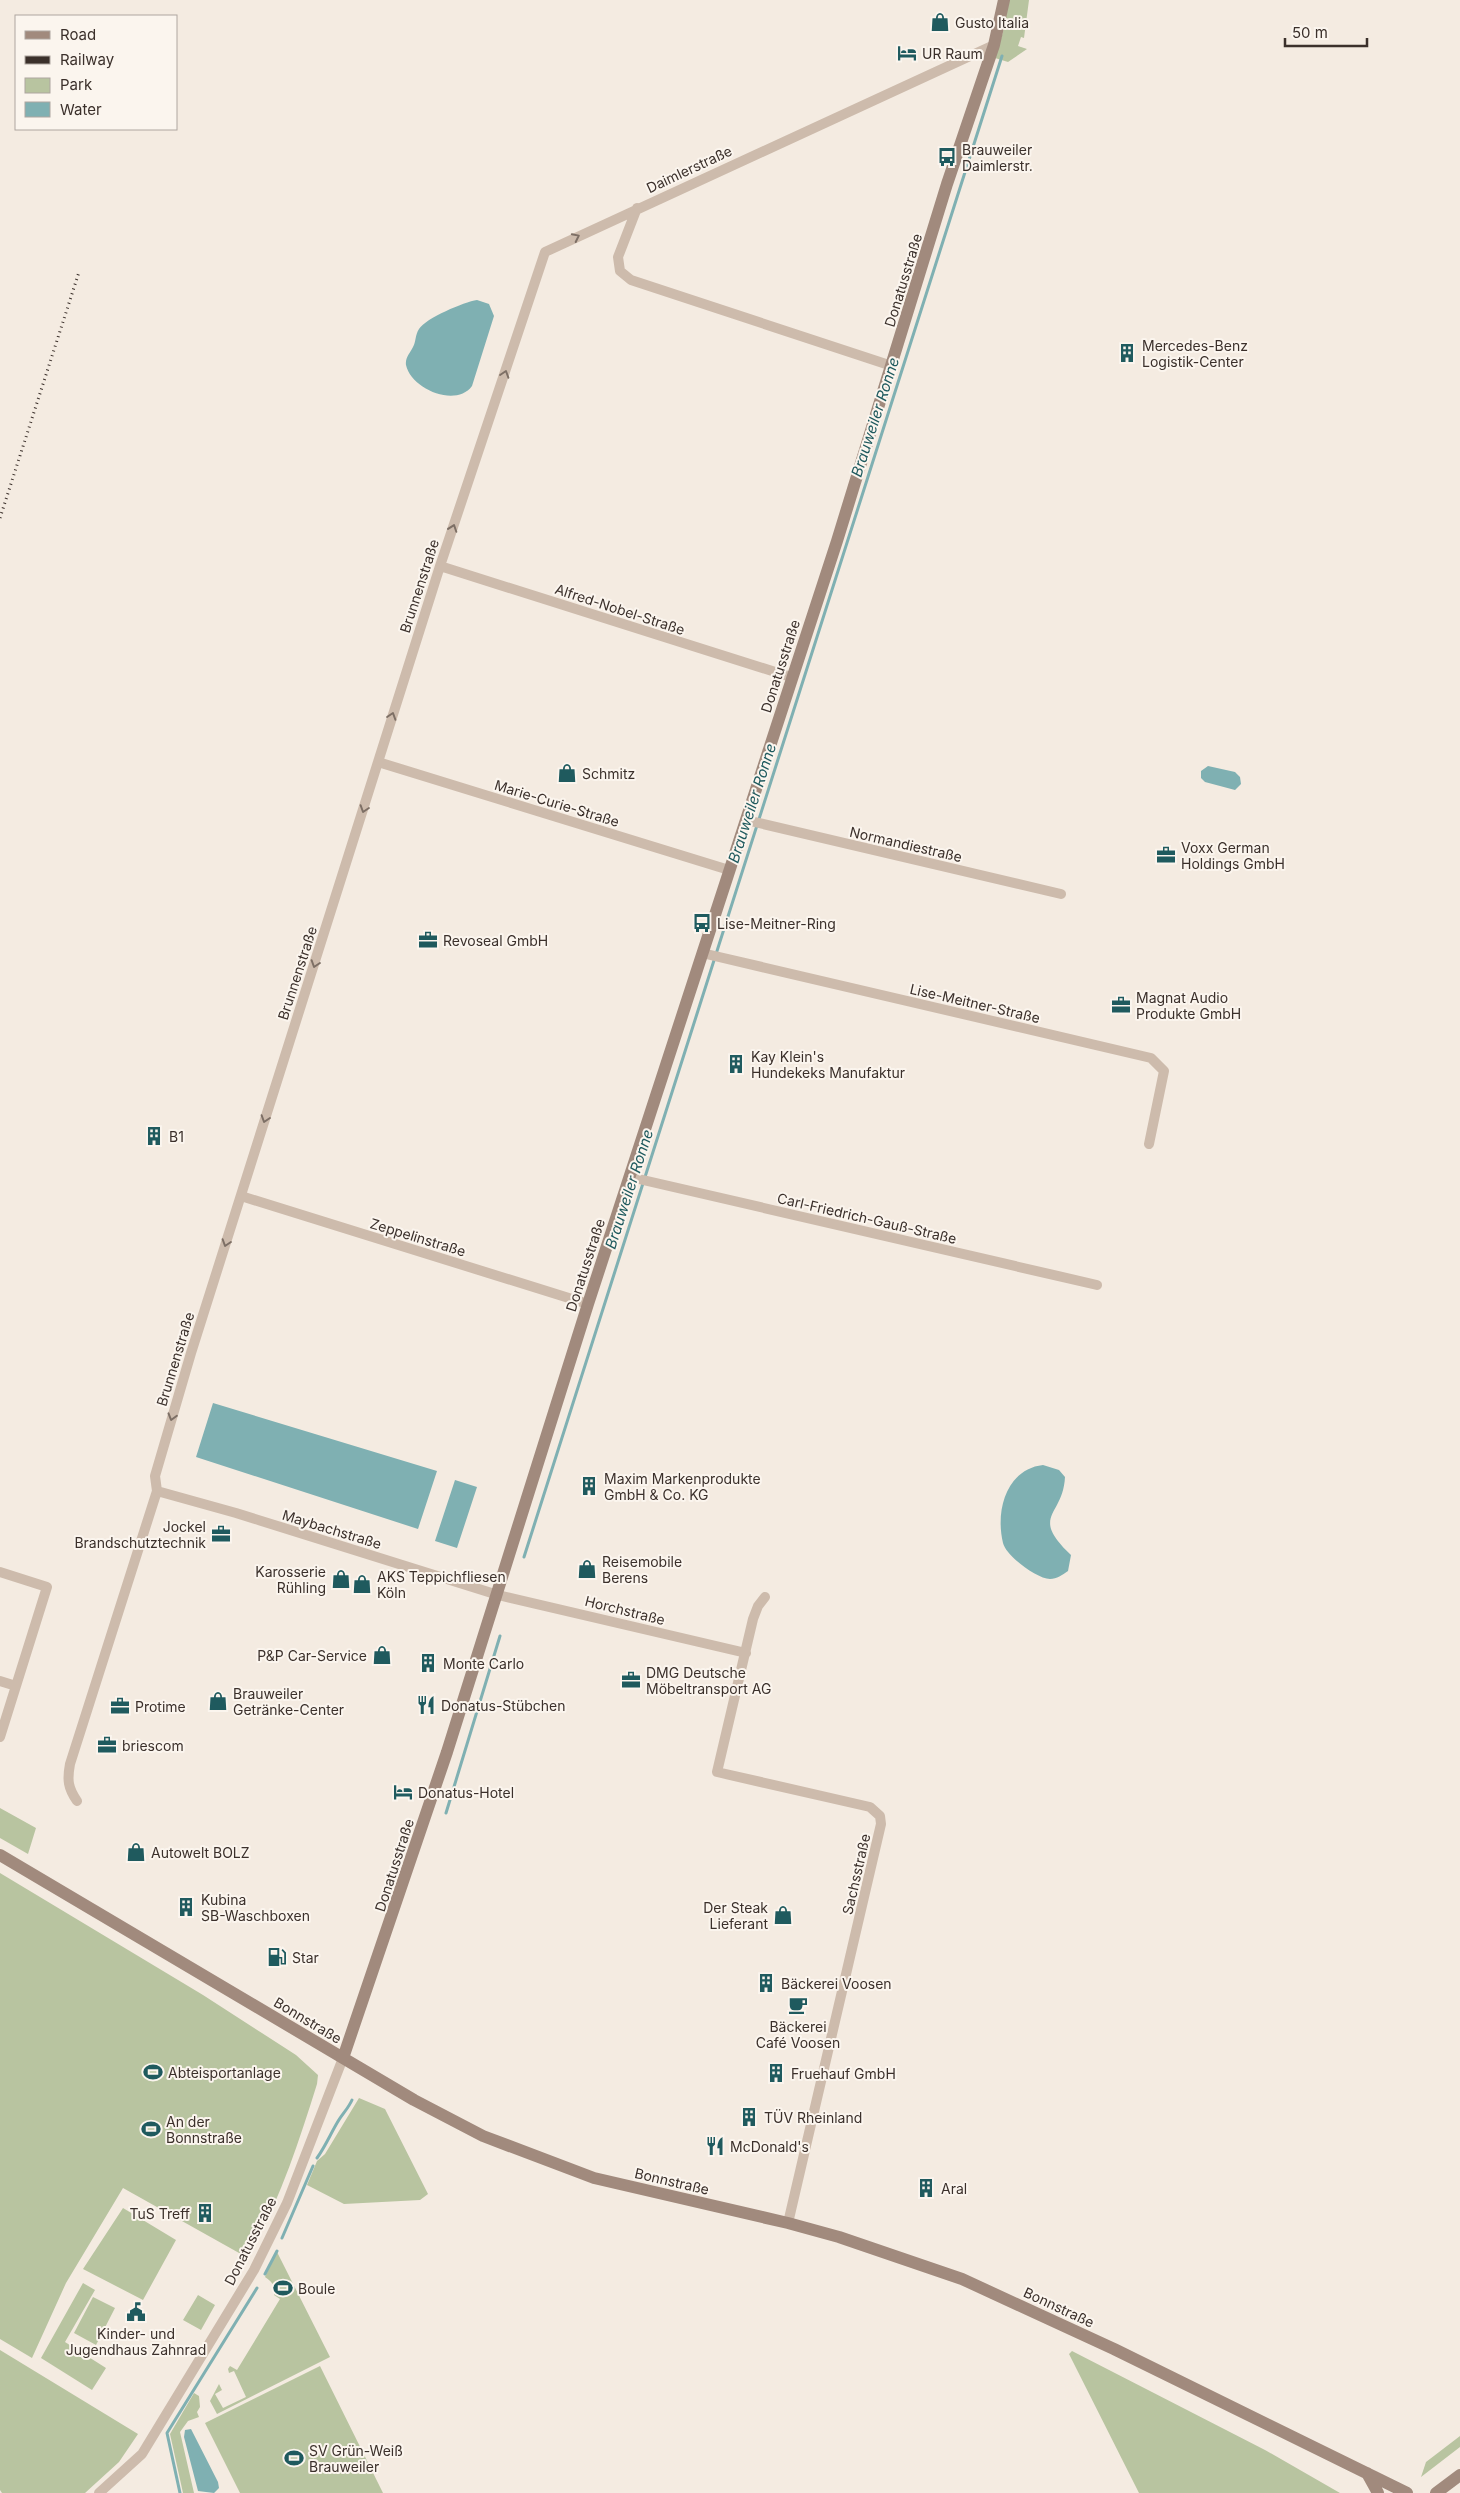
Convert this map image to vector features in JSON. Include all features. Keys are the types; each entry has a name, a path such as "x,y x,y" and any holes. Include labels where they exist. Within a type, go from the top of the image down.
{"street":[{"name":"Donatusstraße","path":"99,2493 142,2454 254,2270 291,2194 343,2058 390,1925 498,1595 588,1304 634,1178 729,870 748,821 948,184 994,45 1004,0"},
{"name":"Daimlerstraße","path":"892,366 631,280 620,271 618,257 637,208 994,45"},
{"name":"Brunnenstraße","path":"76,1801 68,1788 67,1778 70,1764 157,1491 155,1476 241,1196 440,566 545,252 637,208"},
{"name":"Alfred-Nobel-Straße","path":"440,566 792,677"},
{"name":"Marie-Curie-Straße","path":"378,762 729,870"},
{"name":"Normandiestraße","path":"748,821 1061,894"},
{"name":"Lise-Meitner-Straße","path":"704,954 1151,1058 1164,1071 1149,1144"},
{"name":"Carl-Friedrich-Gauß-Straße","path":"634,1178 1097,1285"},
{"name":"Zeppelinstraße","path":"241,1196 588,1304"},
{"name":"Maybachstraße","path":"157,1491 498,1595"},
{"path":"0,1572 47,1587 0,1737"},
{"name":"Horchstraße","path":"498,1595 746,1653"},
{"name":"Sachsstraße","path":"765,1598 758,1606 754,1619 717,1772 870,1807 880,1816 881,1824 788,2222"},
{"path":"0,1681 16,1686"},
{"name":"Bonnstraße","path":"0,1855 414,2100 472,2131 530,2155 594,2178 788,2222 916,2263 988,2291 1114,2349 1406,2493"},
{"path":"1367,2473 1378,2493"},
{"path":"1436,2493 1460,2475"}],"green space":[{"path":"1009,0 1029,0 1024,38 1021,37 1018,46 1027,49 1008,62 995,58 1003,32"},
{"path":"0,1808 36,1828 28,1854 0,1838"},
{"name":"An der Bonnstraße","path":"0,1873 203,1995 296,2055 318,2075 310,2107 287,2173 269,2216 248,2258 123,2188 66,2283 32,2358 0,2339"},
{"path":"359,2098 385,2109 428,2194 420,2200 344,2204 307,2185 317,2161 325,2154"},
{"path":"123,2208 176,2240 143,2300 83,2269"},
{"path":"277,2252 330,2357 217,2414 210,2401 219,2384 222,2390 215,2394 223,2408 246,2397 234,2371 229,2373 228,2369 230,2366 237,2370 280,2299 274,2295 273,2284 265,2277"},
{"path":"83,2283 95,2290 65,2342 106,2368 92,2390 41,2358"},
{"path":"198,2295 215,2305 201,2330 183,2320"},
{"path":"93,2297 115,2308 96,2345 74,2333"},
{"path":"0,2350 138,2434 119,2462 85,2493 2,2493 0,2490"},
{"path":"1072,2351 1265,2450 1340,2493 1139,2493 1069,2354"},
{"name":"SV Grün-Weiß Brauweiler","path":"320,2366 383,2493 240,2493 205,2423"},
{"path":"194,2393 199,2396 200,2407 197,2412 199,2417 188,2421 180,2432 194,2493 183,2493 170,2434"},
{"path":"1460,2436 1460,2447 1421,2477 1426,2462"}],"water":[{"path":"477,300 489,304 494,316 472,386 465,392 456,395 435,393 425,388 416,382 406,365 419,329 429,320 446,311"},
{"path":"1208,766 1235,772 1240,777 1241,784 1235,790 1205,782 1201,778 1201,771"},
{"path":"213,1403 437,1471 418,1529 196,1457"},
{"path":"1043,1465 1059,1470 1065,1477 1063,1490 1050,1523 1052,1532 1071,1555 1068,1571 1053,1579 1044,1578 1030,1571 1016,1560 1005,1548 1001,1530 1003,1505 1006,1493 1012,1483 1020,1474 1031,1468"},
{"path":"455,1480 477,1487 457,1548 435,1541"},
{"path":"191,2429 218,2482 219,2488 214,2493 198,2491 184,2437 185,2430"}],"waterway":[{"name":"Brauweiler Ronne","path":"524,1557 1002,56"},
{"name":"Brauweiler Ronne","path":"446,1813 500,1636"},
{"path":"317,2158 352,2100"},
{"path":"282,2238 313,2166"},
{"path":"265,2274 277,2251"},
{"path":"180,2493 167,2433 257,2288"}],"railway":[{"path":"0,518 79,272"}],"place":[{"name":"Gusto Italia","path":"940,22"},
{"name":"UR Raum","path":"907,53"},
{"name":"Brauweiler Daimlerstr.","path":"947,157"},
{"name":"Mercedes-Benz Logistik-Center","path":"1127,353"},
{"name":"Schmitz","path":"567,773"},
{"name":"Voxx German Holdings GmbH","path":"1166,855"},
{"name":"Lise-Meitner-Ring","path":"702,923"},
{"name":"Revoseal GmbH","path":"428,940"},
{"name":"Magnat Audio Produkte GmbH","path":"1121,1005"},
{"name":"Kay Klein's Hundekeks Manufaktur","path":"736,1064"},
{"name":"B1","path":"154,1136"},
{"name":"Maxim Markenprodukte GmbH & Co. KG","path":"589,1486"},
{"name":"Jockel Brandschutztechnik","path":"221,1534"},
{"name":"Reisemobile Berens","path":"587,1569"},
{"name":"Karosserie Rühling","path":"341,1579"},
{"name":"AKS Teppichfliesen Köln","path":"362,1584"},
{"name":"P&P Car-Service","path":"382,1655"},
{"name":"Monte Carlo","path":"428,1663"},
{"name":"DMG Deutsche Möbeltransport AG","path":"631,1680"},
{"name":"Brauweiler Getränke-Center","path":"218,1701"},
{"name":"Donatus-Stübchen","path":"426,1705"},
{"name":"Protime","path":"120,1706"},
{"name":"briescom","path":"107,1745"},
{"name":"Donatus-Hotel","path":"403,1792"},
{"name":"Autowelt BOLZ","path":"136,1852"},
{"name":"Kubina SB-Waschboxen","path":"186,1907"},
{"name":"Der Steak Lieferant","path":"783,1915"},
{"name":"Star","path":"277,1957"},
{"name":"Bäckerei Voosen","path":"766,1983"},
{"name":"Bäckerei Café Voosen","path":"798,2005"},
{"name":"Abteisportanlage","path":"153,2072"},
{"name":"Fruehauf GmbH","path":"776,2073"},
{"name":"TÜV Rheinland","path":"749,2117"},
{"name":"An der Bonnstraße","path":"151,2129"},
{"name":"McDonald's","path":"715,2146"},
{"name":"Aral","path":"926,2188"},
{"name":"TuS Treff","path":"205,2213"},
{"name":"Boule","path":"283,2288"},
{"name":"Kinder- und Jugendhaus Zahnrad","path":"136,2312"},
{"name":"SV Grün-Weiß Brauweiler","path":"294,2458"}]}
